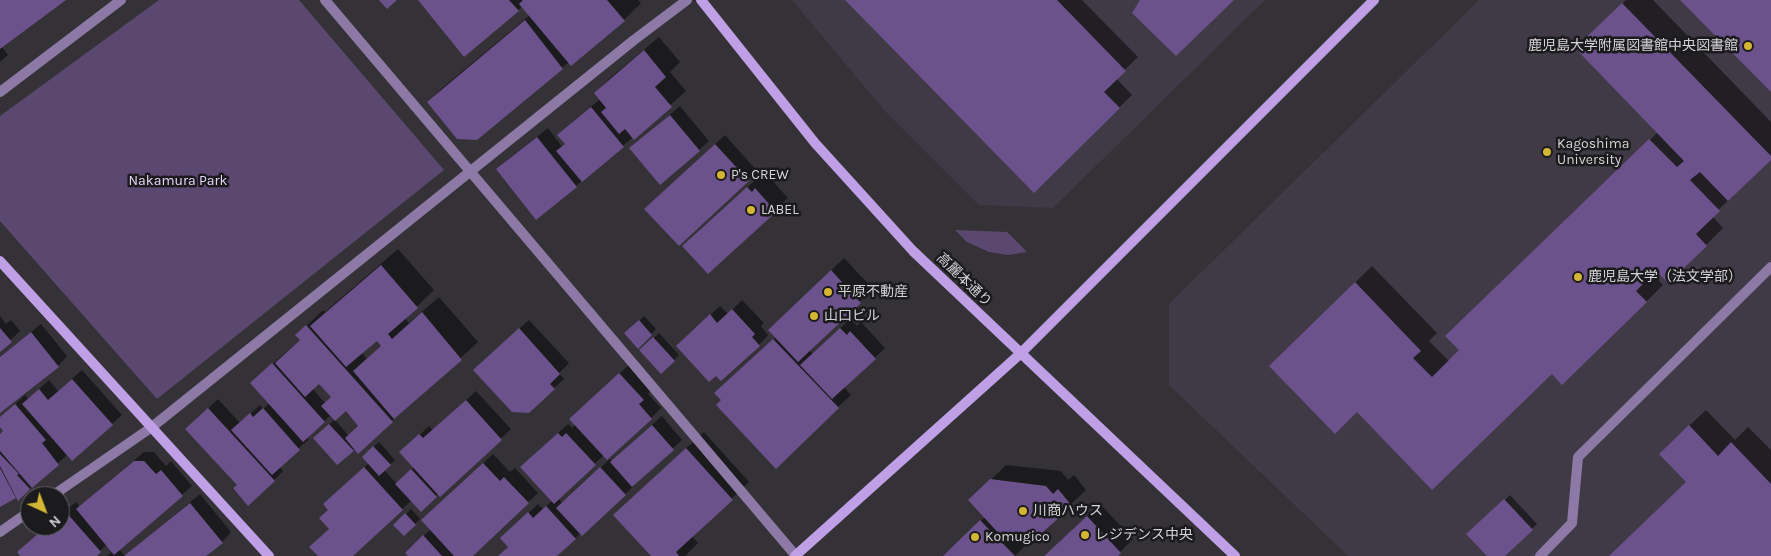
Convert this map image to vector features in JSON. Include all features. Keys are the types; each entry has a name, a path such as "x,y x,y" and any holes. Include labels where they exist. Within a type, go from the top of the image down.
{"street":[{"path":"0,92 121,0"},
{"path":"325,0 796,556 1020,354 1374,0"},
{"path":"66,486 152,427 634,40 687,0"},
{"name":"高麗本通り","path":"701,0 815,143 913,251 1235,556"},
{"path":"0,261 269,556"},
{"path":"1540,556 1572,523 1578,457 1771,267"},
{"path":"0,532 20,518"}],"shaded area":[{"path":"792,0 1265,0 1053,208 979,205 883,109"},
{"name":"Kagoshima University","path":"1479,0 1771,0 1771,556 1348,556 1169,385 1169,304"}],"green space":[{"name":"Nakamura Park","path":"159,0 299,0 444,170 157,399 0,221 0,116"},
{"path":"955,230 1007,232 1027,252 1008,255 989,252 967,242"}],"building":[{"path":"0,0 66,0 0,49"},
{"path":"379,0 397,0 387,9"},
{"path":"418,0 509,0 519,11 464,57"},
{"path":"523,0 607,0 625,21 571,66 519,4"},
{"path":"845,0 1057,0 1126,71 1104,92 1120,108 1034,193"},
{"path":"1140,0 1234,0 1176,56 1132,13"},
{"name":"鹿児島大学附属図書館中央図書館","path":"1680,0 1771,0 1771,92"},
{"path":"1622,3 1771,156 1771,160 1728,201 1700,172 1690,180 1720,211 1696,234 1707,246 1668,283 1656,271 1636,291 1647,302 1562,385 1552,374 1432,490 1357,412 1335,434 1269,366 1355,282 1421,351 1413,358 1432,377 1459,350 1445,336 1649,139 1677,167 1684,161 1575,48"},
{"path":"525,20 563,69 477,140 457,139 427,102"},
{"path":"644,50 666,77 655,87 672,107 634,140 625,129 619,134 601,112 606,108 594,93"},
{"path":"591,107 624,147 582,182 556,151 565,144 557,135"},
{"path":"670,115 700,151 660,185 629,148"},
{"path":"537,137 577,187 536,220 496,169"},
{"path":"715,144 749,181 679,246 644,209"},
{"path":"747,187 752,192 755,188 776,212 708,274 682,246"},
{"path":"381,265 418,308 388,334 392,339 422,312 462,360 394,419 353,371 381,346 377,341 346,367 310,326"},
{"name":"山口ビル","path":"831,270 861,303 798,362 768,330"},
{"path":"732,309 755,334 752,337 760,346 721,381 716,376 709,382 676,346 710,314 717,323"},
{"path":"639,320 652,335 638,349 624,333"},
{"path":"306,325 393,422 358,454 345,438 358,426 346,411 335,421 321,406 331,397 319,384 305,397 275,363 300,340 295,335"},
{"path":"0,328 12,342 0,352"},
{"path":"519,328 560,374 550,384 555,389 529,413 512,412 473,370"},
{"path":"840,328 847,335 850,331 876,359 832,399 800,365"},
{"path":"31,332 59,367 0,413 0,357"},
{"path":"653,337 675,361 661,374 639,350"},
{"path":"773,339 839,408 776,469 716,405 721,400 714,393"},
{"path":"272,363 325,422 303,442 250,383"},
{"path":"619,373 644,400 639,404 652,419 607,460 569,419"},
{"path":"72,379 113,425 72,461 22,404 39,389 48,400"},
{"path":"466,400 502,440 440,497 399,452 419,434 423,438"},
{"path":"15,404 46,440 42,443 59,465 34,486 30,486 0,451 0,434 3,431 0,427 0,417"},
{"path":"208,408 275,481 248,506 233,488 237,485 185,429"},
{"path":"263,408 300,450 272,475 231,430 250,413 253,417"},
{"path":"329,424 354,451 337,465 313,438"},
{"path":"652,425 674,450 632,487 610,462"},
{"path":"1689,425 1718,456 1731,442 1771,484 1771,556 1609,556 1686,482 1659,454"},
{"path":"558,433 562,437 566,433 596,465 554,504 520,467"},
{"path":"373,446 391,465 379,476 362,457"},
{"path":"686,448 733,500 676,552 679,556 651,556 613,515"},
{"path":"0,454 19,474 17,475 27,486 20,486 20,499 18,501 0,466"},
{"path":"134,461 144,461 156,474 161,470 183,496 114,555 76,509"},
{"path":"483,463 500,481 504,477 529,503 473,556 454,556 421,520"},
{"path":"364,467 403,510 353,556 318,556 309,547 329,529 319,518 328,510 323,504"},
{"path":"600,467 626,495 582,536 556,508"},
{"path":"0,468 16,498 0,507"},
{"path":"411,469 437,497 421,512 395,484"},
{"path":"990,479 1046,486 1053,494 1058,489 1072,506 1034,540 1021,542 1009,539 1004,535 1002,537 968,500"},
{"path":"1504,499 1533,530 1505,556 1487,556 1466,534"},
{"path":"190,503 223,543 206,556 124,556"},
{"path":"546,506 576,539 557,556 498,556 508,547 500,538 528,512 533,518"},
{"path":"405,513 416,525 404,536 393,525"},
{"name":"レジデンス中央","path":"1087,516 1121,553 1118,556 1044,556"},
{"path":"70,517 101,552 97,556 20,556 17,552 35,536 70,536"},
{"path":"980,520 1015,556 943,556"},
{"path":"423,535 442,556 408,556 405,553"}],"place":[{"name":"鹿児島大学附属図書館中央図書館","path":"1748,46"},
{"name":"Kagoshima University","path":"1547,152"},
{"name":"P's CREW","path":"721,175"},
{"name":"LABEL","path":"751,210"},
{"name":"鹿児島大学（法文学部）","path":"1578,277"},
{"name":"平原不動産","path":"828,292"},
{"name":"山口ビル","path":"814,316"},
{"name":"川商ハウス","path":"1023,511"},
{"name":"レジデンス中央","path":"1085,535"},
{"name":"Komugico","path":"975,537"}]}
